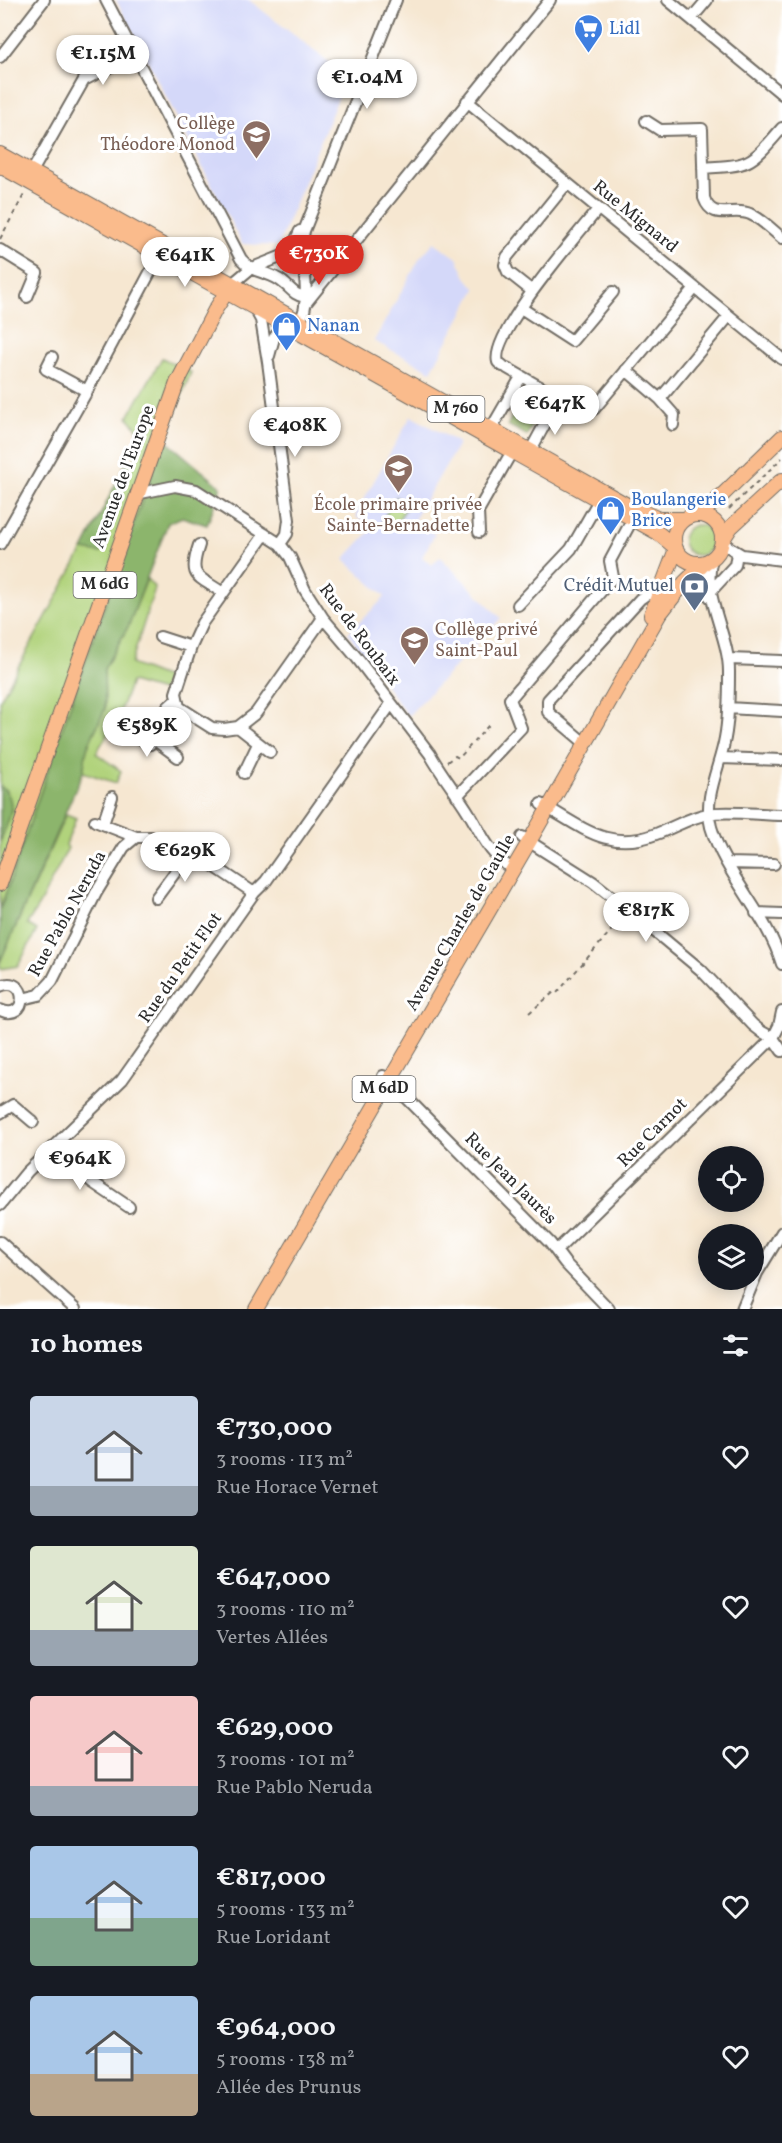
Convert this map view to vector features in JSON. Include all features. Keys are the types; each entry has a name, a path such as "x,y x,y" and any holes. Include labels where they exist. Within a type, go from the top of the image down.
{"main road":[{"name":"M 760","path":"0,154 30,178"},
{"name":"M 760","path":"0,166 30,178 601,496 663,520 690,517"},
{"name":"M 760","path":"229,288 255,309 291,322"},
{"name":"Avenue de l'Europe","path":"0,884 177,383 229,288"},
{"path":"782,437 708,508 690,517 675,531 675,548 701,563 718,552 722,542 740,519 782,480"},
{"name":"M 760","path":"601,496 632,520 662,536 675,548"},
{"path":"690,517 704,516 715,522 720,529 722,542"},
{"name":"Avenue Charles de Gaulle","path":"545,806 580,739 643,632 660,595 675,548"},
{"name":"Avenue Charles de Gaulle","path":"247,1309 659,615 701,563"},
{"name":"Avenue Charles de Gaulle","path":"256,1309 386,1078"}],"street":[{"path":"0,57 44,0"},
{"path":"106,0 239,256 250,269 276,278 294,294 305,300"},
{"path":"268,362 271,344 291,322 305,312 302,246 312,210 396,0"},
{"path":"305,300 550,0"},
{"path":"668,0 782,94"},
{"path":"692,19 707,0"},
{"path":"30,178 84,80 134,54"},
{"name":"Rue Mignard","path":"467,101 782,358"},
{"path":"645,121 660,130 702,129 704,198 712,210 751,214 782,238"},
{"path":"703,168 734,166 753,160 782,128"},
{"path":"532,291 508,272 505,265 507,257 567,183"},
{"path":"598,209 521,308 497,352 497,359 505,367 572,406 584,411 594,409 695,288"},
{"path":"229,288 250,269 279,259 288,252 312,210"},
{"path":"0,250 37,273 27,297"},
{"path":"0,544 87,391 162,251"},
{"path":"521,308 572,341 613,292"},
{"path":"255,309 261,320 268,362 289,520 287,534 280,544"},
{"path":"660,399 729,316"},
{"path":"52,357 46,369 87,391"},
{"path":"626,370 660,399 674,415 673,425"},
{"path":"488,434 521,377"},
{"path":"528,455 559,398"},
{"path":"479,532 478,511 514,448"},
{"name":"Rue de Roubaix","path":"136,494 176,486 196,490 280,544 290,557 305,590 322,618 353,653 430,754 438,770 496,858 510,867"},
{"path":"518,604 571,549 601,496"},
{"path":"457,796 521,728 510,699 613,577 610,561 632,520"},
{"path":"265,534 202,623 177,686 176,700 184,711 212,728 238,727 256,713 322,618"},
{"path":"722,542 737,553 782,560"},
{"path":"199,545 193,563 194,570 223,593"},
{"path":"712,593 735,565 737,553"},
{"path":"701,563 709,573 712,593"},
{"path":"701,563 712,593 729,659 726,734 710,794 709,813 714,834 727,863 774,943 782,964"},
{"path":"678,591 687,587 701,588 712,593"},
{"path":"580,739 548,712 548,700 640,599 647,594 660,595"},
{"path":"160,637 191,647"},
{"path":"729,659 782,661"},
{"path":"132,733 150,744 155,740 168,707 176,700"},
{"name":"Rue du Petit Flot","path":"0,1204 21,1179 122,1080 391,704"},
{"path":"728,708 782,711"},
{"path":"238,727 270,752"},
{"path":"155,740 178,757"},
{"path":"244,773 258,744"},
{"path":"721,758 782,760"},
{"name":"Rue Pablo Neruda","path":"112,797 99,822 136,837 152,837 190,852 207,860 254,894"},
{"path":"545,806 594,835 623,841 639,840 656,835 709,813 782,815"},
{"name":"Rue Pablo Neruda","path":"22,999 39,994 52,981 96,893 124,847 136,837"},
{"path":"526,839 593,882 701,970 753,1025 773,1038 782,1051"},
{"path":"156,898 190,852"},
{"path":"727,863 774,864"},
{"path":"756,913 782,914"},
{"name":"Rue Pablo Neruda","path":"0,986 8,984 15,986 21,992 22,999 13,1011 0,1010"},
{"path":"773,1038 782,1018"},
{"name":"Rue Carnot","path":"556,1251 773,1038"},
{"name":"Rue Jean Jaurès","path":"386,1078 556,1251 609,1309"},
{"path":"0,1113 13,1105 33,1122"},
{"path":"54,1147 87,1178 129,1207"},
{"path":"742,1309 757,1273 782,1232"},
{"path":"0,1242 75,1309"}],"path":[{"path":"0,239 30,178"},
{"path":"729,509 782,458"},
{"path":"719,498 740,519"},
{"path":"438,770 455,756 459,758 489,725"},
{"path":"529,1013 554,992 557,993 629,911"}],"shaded area":[{"name":"Collège Théodore Monod","path":"116,0 249,0 347,76 278,246 242,244"},
{"path":"434,242 457,258 466,277 476,289 431,371 374,341 420,258"},
{"path":"411,416 459,443 413,522 435,534 422,557 432,565 440,557 501,618 408,716 348,633 385,597 344,559 376,525 357,518 356,513"}],"green space":[{"path":"162,358 191,372 164,439 0,910 0,842 12,808 6,790 0,786 0,700 83,550 101,552 144,437 128,417"},
{"path":"528,385 547,395 527,435 508,425"},
{"path":"164,439 221,487 207,525 182,517 168,523 128,627 104,669 105,709 87,748 83,772 0,962 0,910"},
{"path":"126,463 132,465 101,553 83,550"},
{"path":"396,497 408,504 394,528 382,521"},
{"path":"698,525 704,526 712,534 712,546 704,554 698,555 692,554 684,546 683,540 684,534 692,526"},
{"path":"147,579 155,588 131,664 167,678 162,691 131,682 117,719 96,753 121,771 116,783 83,772 87,748 105,709 104,669 128,627"},
{"path":"0,786 10,798 11,805 9,820 0,842"},
{"path":"66,814 76,818 66,845 68,848 27,924 37,930 18,966 0,969 0,962"}],"place":[{"name":"Lidl","path":"588,54"},
{"name":"Collège Théodore Monod","path":"256,160"},
{"name":"Nanan","path":"286,352"},
{"name":"École primaire privée Sainte-Bernadette","path":"398,494"},
{"name":"Boulangerie Brice","path":"610,536"},
{"name":"Crédit Mutuel","path":"695,612"},
{"name":"Collège privé Saint-Paul","path":"414,666"}]}
